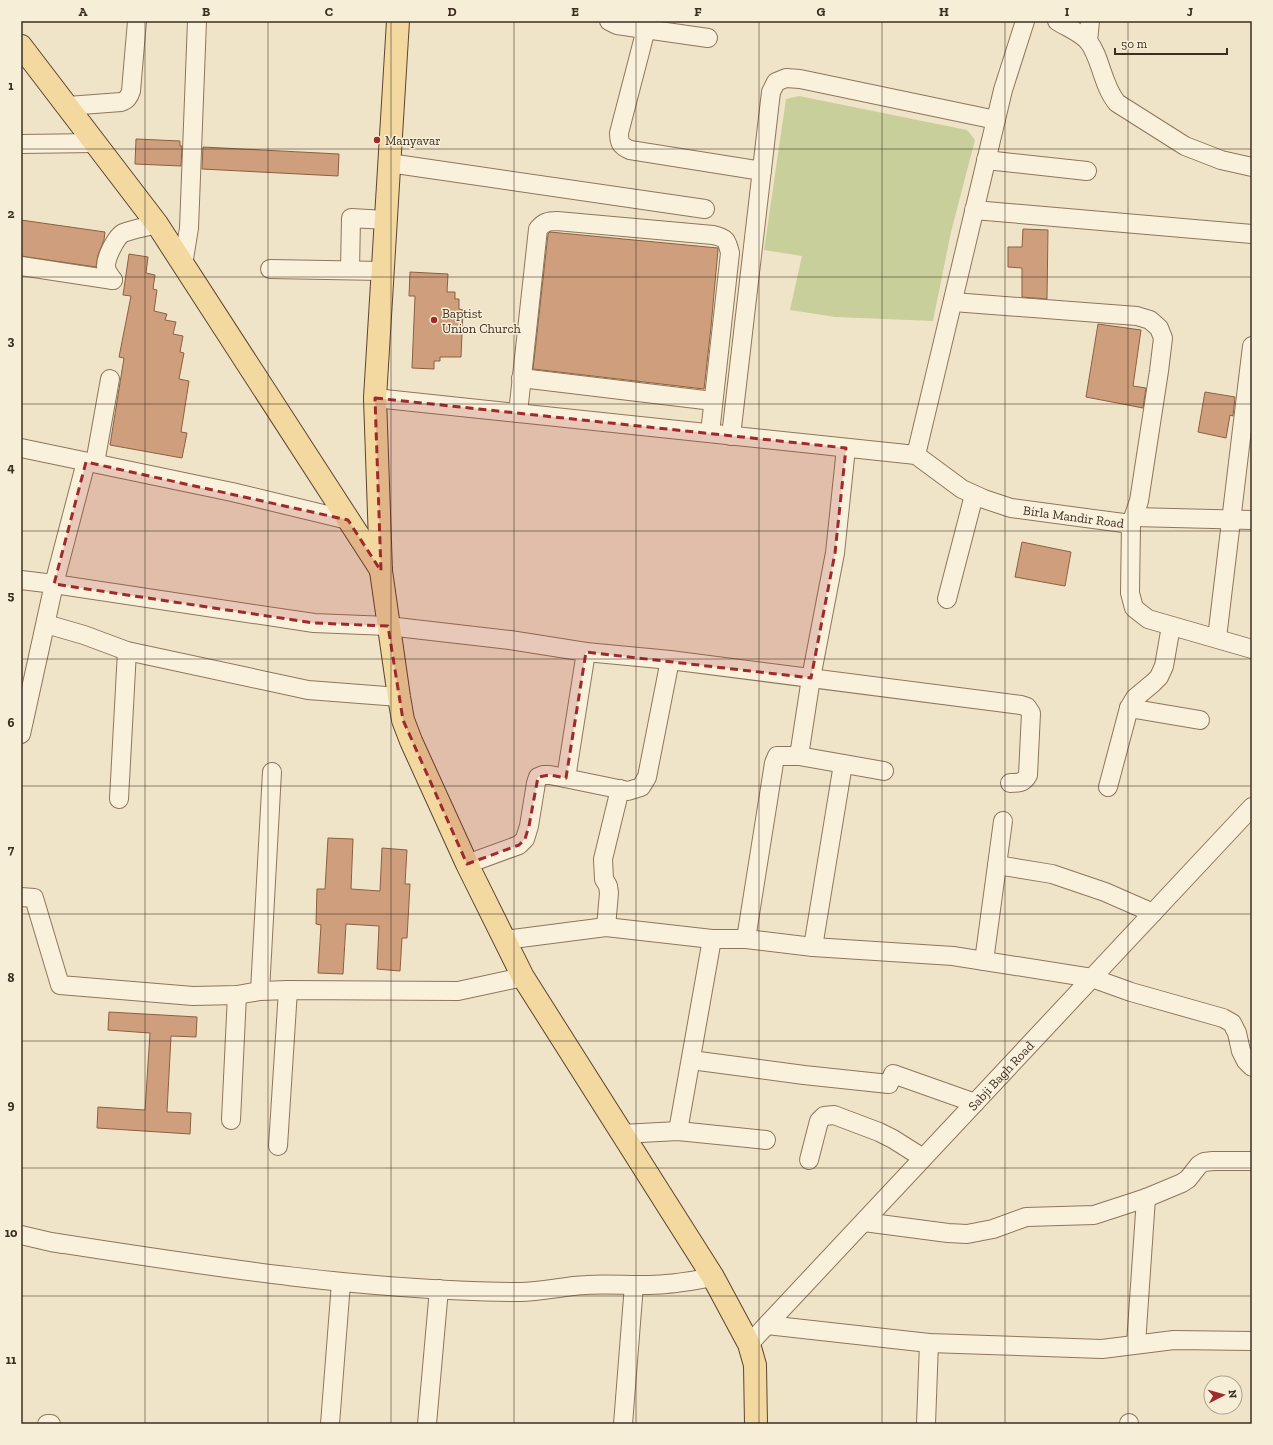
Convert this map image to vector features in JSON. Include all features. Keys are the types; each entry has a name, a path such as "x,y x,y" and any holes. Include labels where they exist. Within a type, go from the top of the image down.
{"main road":[{"path":"398,21 375,398 381,571 403,720 411,741 467,864 523,977 713,1277 749,1344 754,1365 756,1424"},
{"path":"21,46 157,224 381,571"}],"street":[{"path":"68,106 121,102 126,100 131,91 137,21"},
{"path":"183,265 189,228 197,21"},
{"path":"609,21 617,25 708,38"},
{"path":"375,398 916,455 1003,90 1025,21"},
{"path":"1057,21 1083,36 1088,41 1111,96 1116,103 1185,146 1221,160 1252,167"},
{"path":"1088,41 1090,21"},
{"path":"646,29 619,133 619,141 622,147 630,150 762,171"},
{"path":"731,436 771,92 776,82 786,78 800,79 996,120"},
{"path":"21,144 95,143"},
{"path":"986,160 1086,171"},
{"path":"389,163 705,209"},
{"path":"974,210 1252,234"},
{"path":"350,270 351,218 386,220"},
{"path":"518,413 538,229 543,223 557,221 713,235 723,238 728,244 730,253 710,433"},
{"path":"21,266 113,280 106,266 117,237 123,233 157,224"},
{"path":"270,269 382,271"},
{"path":"953,302 1137,316 1150,320 1159,328 1163,338 1139,501 1133,520 1252,520"},
{"path":"1217,638 1252,346"},
{"path":"521,378 713,401"},
{"path":"21,734 29,663 46,624 54,584 90,462 110,379"},
{"path":"21,448 232,492 348,520"},
{"path":"799,756 811,678 835,552 846,448"},
{"name":"Birla Mandir Road","path":"916,455 962,489 974,495 1011,508 1133,520 1130,593 1134,608 1148,619 1252,649"},
{"path":"947,599 974,495"},
{"path":"21,580 314,623 388,626 510,640 586,652 670,660 1021,705 1027,707 1031,713 1028,775 1026,780 1022,782 1010,783"},
{"path":"46,624 84,635 127,651 308,690 399,697"},
{"path":"1108,787 1129,708 1135,698 1159,677 1164,666 1172,626"},
{"path":"119,799 127,651"},
{"path":"566,778 586,652"},
{"path":"467,864 519,845 525,839 529,826 536,783 538,778 543,775 566,778 620,790 628,791 641,788 647,777 670,660"},
{"path":"1129,708 1200,720"},
{"path":"746,939 774,763 777,756 799,756 884,772"},
{"path":"814,947 843,764"},
{"path":"260,991 272,772"},
{"path":"606,927 609,893 608,886 604,879 603,859 620,790"},
{"name":"Sabji Bagh Road","path":"749,1344 1252,807"},
{"path":"984,961 1003,821"},
{"path":"997,865 1052,874 1105,892 1153,913"},
{"path":"21,897 34,898 60,985 193,996 237,995 260,991 288,990 458,990 523,977"},
{"path":"505,940 606,927 712,939 746,939 814,947 953,956 1092,978 1131,992 1223,1018 1232,1023 1237,1033 1241,1051 1246,1061 1252,1067"},
{"path":"678,1132 712,939"},
{"path":"278,1146 288,990"},
{"path":"231,1120 237,995"},
{"path":"691,1060 804,1075 889,1084 894,1074 975,1103"},
{"path":"809,1160 819,1120 824,1116 834,1115 892,1138 924,1158"},
{"path":"622,1134 663,1131 766,1140"},
{"path":"864,1222 948,1233 967,1234 993,1230 1026,1217 1094,1215 1146,1198 1188,1179 1199,1165 1204,1162 1252,1161"},
{"path":"1136,1344 1146,1198"},
{"path":"21,1235 51,1242 256,1273 341,1283 439,1289 520,1292 541,1291 574,1285 666,1284 713,1277"},
{"path":"330,1424 341,1283"},
{"path":"623,1424 634,1285"},
{"path":"427,1424 439,1289"},
{"path":"767,1325 929,1343 1102,1349 1174,1340 1252,1341"},
{"path":"926,1424 929,1343"}],"highlighted area":[{"path":"375,398 846,448 835,553 811,678 586,652 566,778 550,775 538,777 529,826 525,839 519,845 467,864 403,720 388,626 314,623 54,584 86,462 348,520 381,571"}],"green space":[{"path":"799,96 967,130 975,140 951,232 933,321 835,317 790,310 802,256 764,250 786,99"}],"building":[{"path":"136,139 180,141 180,146 182,146 181,166 135,164"},
{"path":"203,147 339,154 338,176 202,169"},
{"path":"21,220 105,232 96,267 21,256"},
{"path":"1023,229 1048,230 1047,299 1022,297 1022,268 1008,267 1008,247 1022,247"},
{"path":"550,232 718,248 704,389 533,369 548,234"},
{"path":"129,254 148,257 146,273 155,275 153,289 157,290 154,311 167,314 165,320 176,322 173,334 183,336 180,352 184,353 179,379 189,381 181,432 187,433 182,458 110,445 124,358 119,357 131,296 123,295"},
{"path":"410,272 448,274 447,292 455,292 455,299 459,299 459,309 463,310 461,357 440,357 440,361 434,361 434,369 412,368 415,296 409,296"},
{"path":"1098,324 1141,330 1133,386 1146,388 1143,408 1086,397"},
{"path":"1205,392 1235,397 1233,416 1230,415 1226,438 1198,432"},
{"path":"1022,542 1071,552 1065,586 1015,577"},
{"path":"328,838 353,839 351,889 380,891 382,848 407,850 405,884 410,884 407,938 402,938 400,971 377,969 379,926 346,924 343,974 318,973 321,925 316,924 317,889 325,889"},
{"path":"109,1012 197,1017 196,1037 171,1036 167,1112 191,1113 190,1134 97,1128 98,1107 145,1110 150,1033 108,1030"}],"place":[{"name":"Manyavar","path":"377,140"},
{"name":"Baptist Union Church","path":"434,320"}]}
